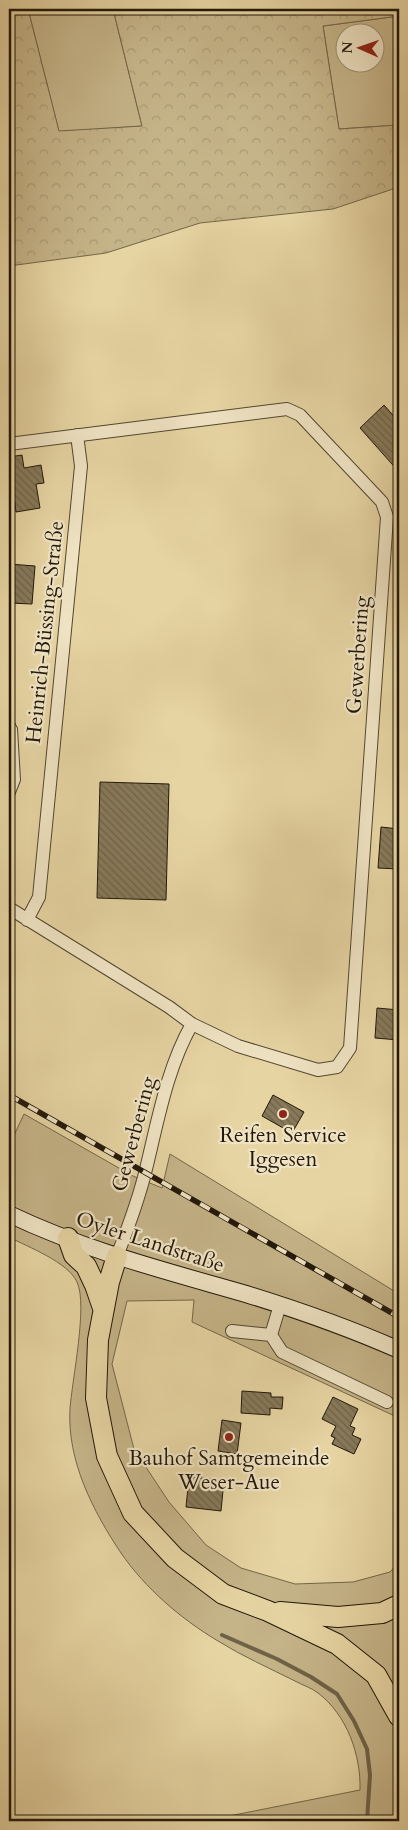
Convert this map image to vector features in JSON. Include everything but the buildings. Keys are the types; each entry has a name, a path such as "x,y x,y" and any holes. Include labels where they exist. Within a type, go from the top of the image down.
{"highway":[{"path":"68,1238 74,1255 86,1266 89,1272 103,1310"},
{"path":"117,1256 108,1282 98,1340 96,1398 107,1456 134,1513 175,1558 223,1594 268,1611 337,1644 376,1675 399,1716"},
{"path":"268,1611 338,1617 382,1613 399,1604"}],"main road":[{"name":"Oyler Landstraße","path":"9,1214 36,1227 117,1256 280,1305 362,1334 399,1350"}],"street":[{"name":"Gewerbering","path":"9,444 287,409 300,415 376,495 382,502 388,517 350,1048 337,1067 318,1070 238,1046 192,1024 169,1007 9,908"},
{"name":"Heinrich-Büssing-Straße","path":"28,920 39,897 40,888 81,466 77,435"},
{"name":"Gewerbering","path":"117,1256 130,1225 180,1044 192,1024"},
{"path":"280,1305 271,1335 282,1352 387,1402"},
{"path":"232,1331 271,1335"}],"lane":[{"path":"9,720 14,729 17,780 9,800"}],"green space":[{"path":"9,9 28,9 59,131 142,126 113,9 399,9 399,16 353,22 336,22 336,24 323,26 339,129 399,125 399,187 333,209 200,223 106,253 9,266"},
{"path":"28,9 113,9 142,126 59,132"},
{"path":"399,16 399,125 339,129 323,26 336,24 336,72 386,72 386,22 353,22"},
{"path":"24,1114 133,1176 162,1188 170,1154 399,1294 399,1418 192,1322 194,1300 127,1301 112,1364 134,1449 169,1502 206,1545 241,1568 295,1584 353,1582 390,1572 399,1562 399,1821 358,1821 359,1816 326,1821 204,1821 360,1790 360,1777 355,1750 337,1713 318,1693 256,1662 204,1632 177,1613 152,1590 121,1553 92,1503 77,1466 70,1428 70,1409 81,1307 77,1282 57,1262 9,1237 9,1146"}],"waterway":[{"path":"222,1635 277,1659 311,1677 337,1694 354,1721 367,1749 370,1775 367,1821"}],"railway":[{"path":"9,1095 399,1317"}],"place":[{"name":"Reifen Service Iggesen","path":"283,1114"},
{"name":"Bauhof Samtgemeinde Weser-Aue","path":"229,1437"}]}
